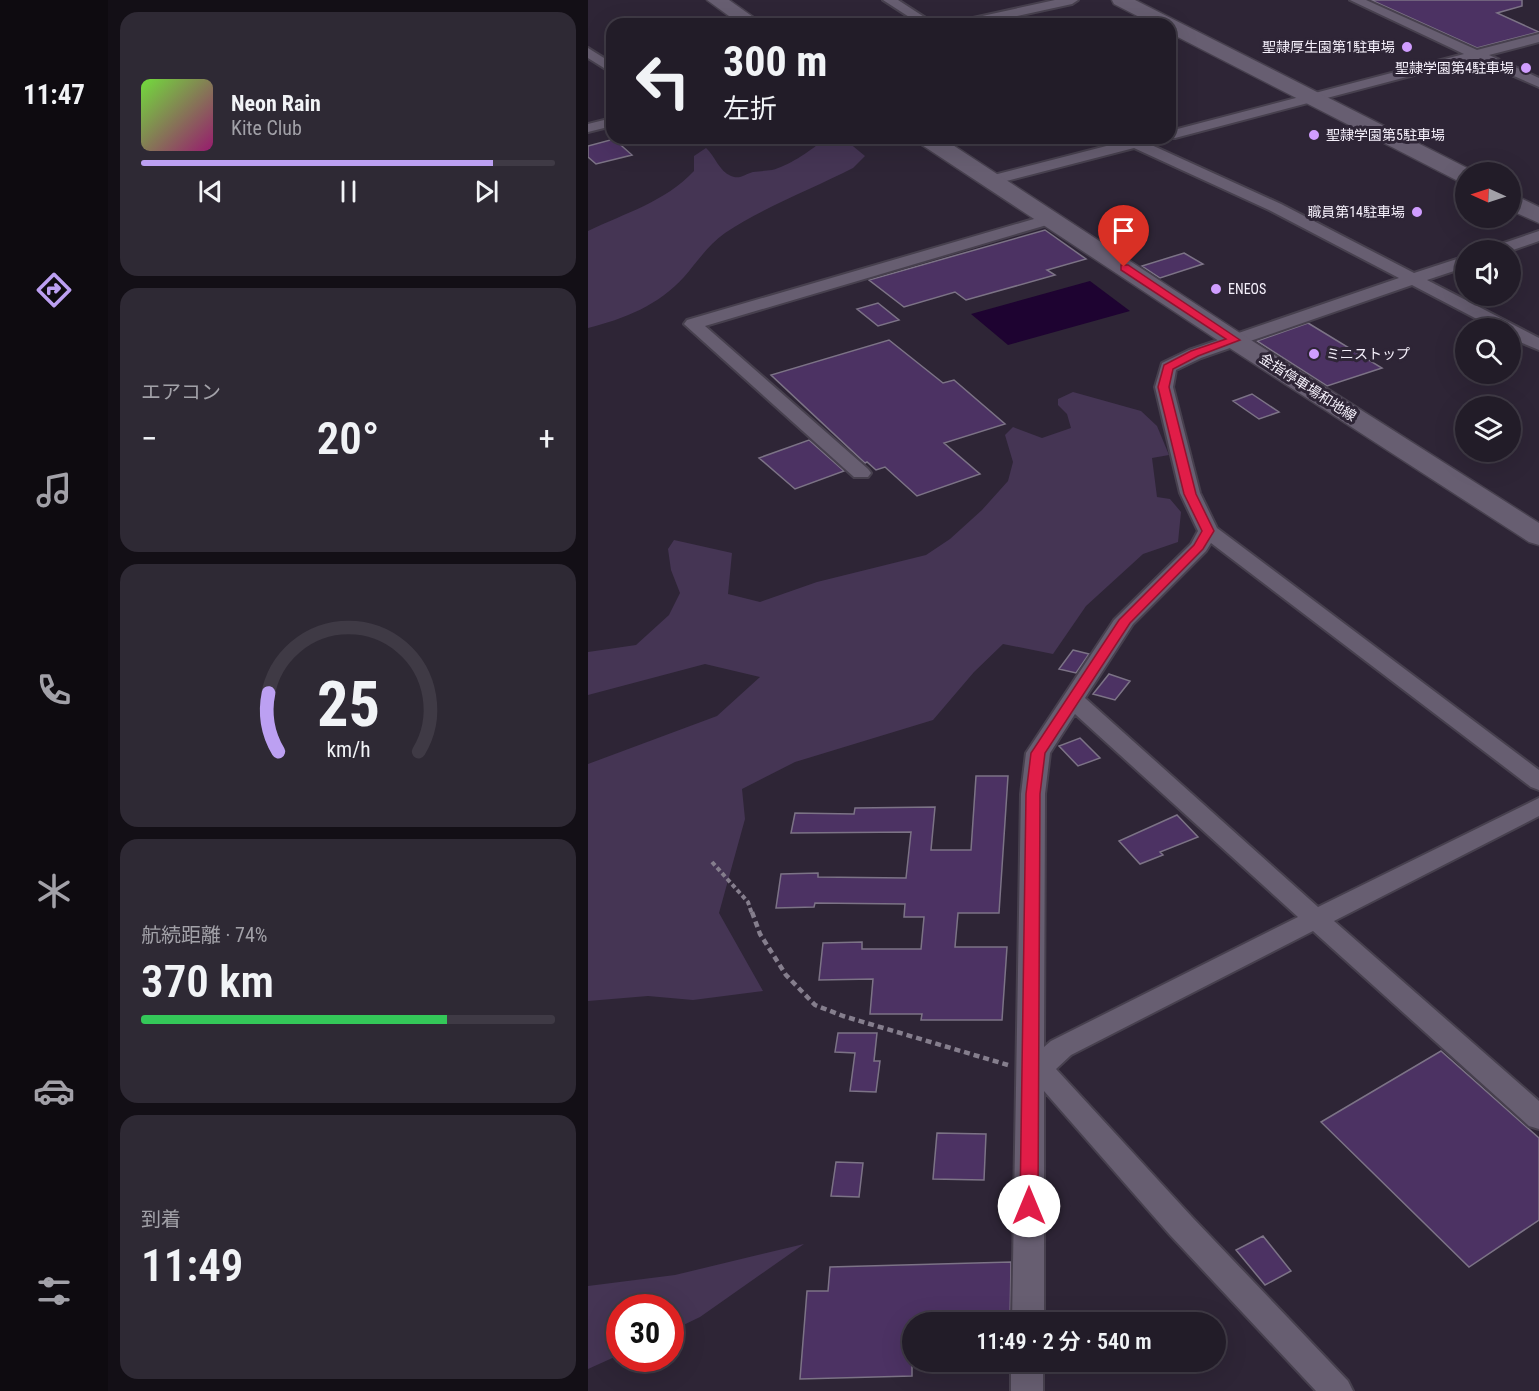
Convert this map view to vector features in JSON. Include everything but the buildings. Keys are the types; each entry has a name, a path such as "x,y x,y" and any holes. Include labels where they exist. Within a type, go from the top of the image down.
{"main road":[{"path":"716,0 744,18"},
{"path":"1121,0 1157,18"},
{"path":"1176,28 1455,170"},
{"name":"金指停車場和地線","path":"936,144 1234,340 1539,536"},
{"path":"1521,206 1539,216"}],"street":[{"path":"889,0 918,18"},
{"path":"991,18 1072,0"},
{"path":"1356,0 1539,83"},
{"path":"1176,133 1539,38"},
{"path":"588,52 606,65"},
{"path":"588,128 606,124"},
{"path":"991,180 1118,144"},
{"path":"1136,144 1275,207 1486,318"},
{"path":"861,473 693,324 1051,219"},
{"path":"1521,242 1539,236"},
{"path":"1455,265 1195,354 1168,368 1164,387 1190,494 1208,531 1539,782"},
{"path":"1521,336 1539,345"},
{"path":"1028,1312 1033,794 1038,753 1125,620 1199,546 1208,531"},
{"path":"1074,700 1159,779 1539,1118"},
{"path":"1030,1064 1044,1063 1061,1048 1539,806"},
{"path":"1030,1064 1051,1080 1181,1226 1337,1391"},
{"path":"1027,1372 1027,1391"}],"path":[{"path":"712,862 748,902 760,934 786,975 815,1005 843,1016 1007,1065 1030,1064"}],"shaded area":[{"path":"818,144 850,144 865,156 853,168 772,207 719,237 664,296 640,310 588,328 588,231 644,206 683,182 694,171 694,156 706,148 723,171 737,177 772,170"},
{"path":"1090,281 1130,311 1008,345 971,314"},
{"path":"1073,392 1141,411 1157,426 1169,455 1152,458 1157,497 1170,499 1181,512 1178,542 1143,554 1086,606 1053,654 1003,644 974,672 933,720 795,762 742,789 745,819 719,913 763,991 693,1000 648,996 588,1001 588,764 717,716 760,677 705,664 588,695 588,652 636,645 669,615 680,593 671,570 668,549 674,540 732,553 728,594 760,602 817,582 926,555 950,539 982,510 1008,481 1013,462 1005,435 1013,427 1042,438 1071,428 1067,414 1058,405 1058,399"},
{"path":"804,1244 700,1317 684,1325 684,1294 606,1294 606,1361 588,1369 588,1286 675,1275"}],"place":[{"name":"聖隷厚生園第1駐車場","path":"1407,47"},
{"name":"聖隷学園第4駐車場","path":"1526,68"},
{"name":"聖隷学園第5駐車場","path":"1314,135"},
{"name":"職員第14駐車場","path":"1417,212"},
{"name":"ENEOS","path":"1216,289"},
{"name":"ミニストップ","path":"1314,354"}],"route":[{"path":"1029,1206 1033,794 1038,753 1125,620 1199,546 1208,531 1190,494 1164,387 1168,368 1195,354 1234,340 1124,267"}]}
